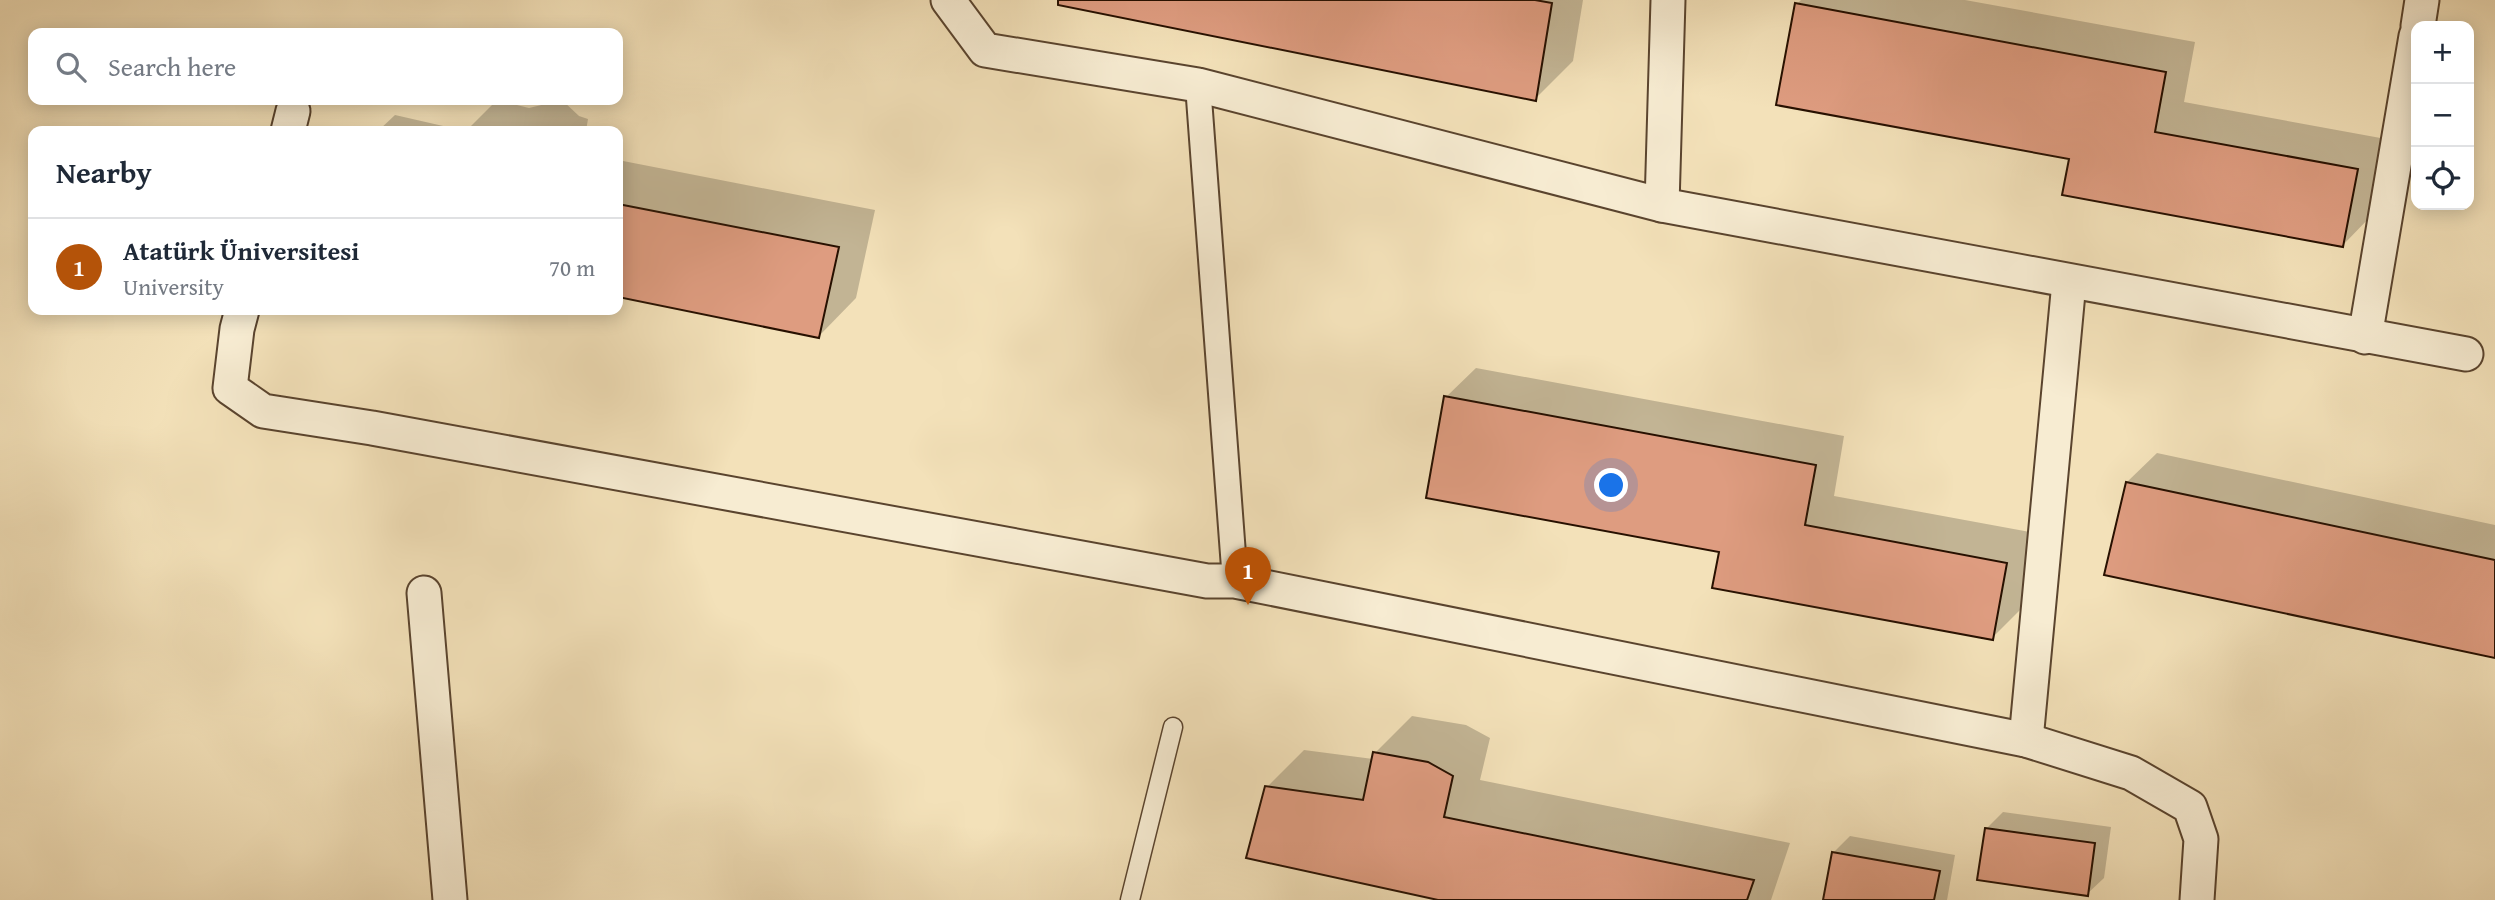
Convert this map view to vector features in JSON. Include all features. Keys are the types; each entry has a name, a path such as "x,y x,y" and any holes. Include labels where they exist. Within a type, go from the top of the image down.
{"street":[{"path":"948,0 985,50 1198,85 1662,205 2466,354"},
{"path":"1662,205 1668,0"},
{"path":"2419,21 2423,0"},
{"path":"2365,337 2411,66"},
{"path":"1198,85 1236,581"},
{"path":"2026,740 2069,282"},
{"path":"241,315 230,388 262,411 372,428 1207,580 1236,581 2026,740 2131,773 2190,807 2201,839 2197,900"},
{"path":"424,593 450,900"}],"lane":[{"path":"1130,900 1173,727"}],"building":[{"path":"1058,0 1535,0 1552,3 1536,101 1058,5"},
{"path":"1795,3 2166,72 2155,132 2358,169 2343,247 2062,195 2069,159 1776,105"},
{"path":"623,205 839,247 819,338 623,298"},
{"path":"1444,396 1816,465 1805,525 2007,563 1993,640 1712,588 1719,552 1426,498"},
{"path":"2126,482 2495,560 2495,658 2104,575"},
{"path":"1373,752 1428,762 1453,776 1444,817 1754,880 1747,900 1438,900 1246,858 1265,786 1363,800"},
{"path":"1985,828 2095,843 2088,896 1977,880"},
{"path":"1832,852 1940,871 1934,900 1823,900"}],"place":[{"name":"Atatürk Üniversitesi","path":"1248,605"}]}
